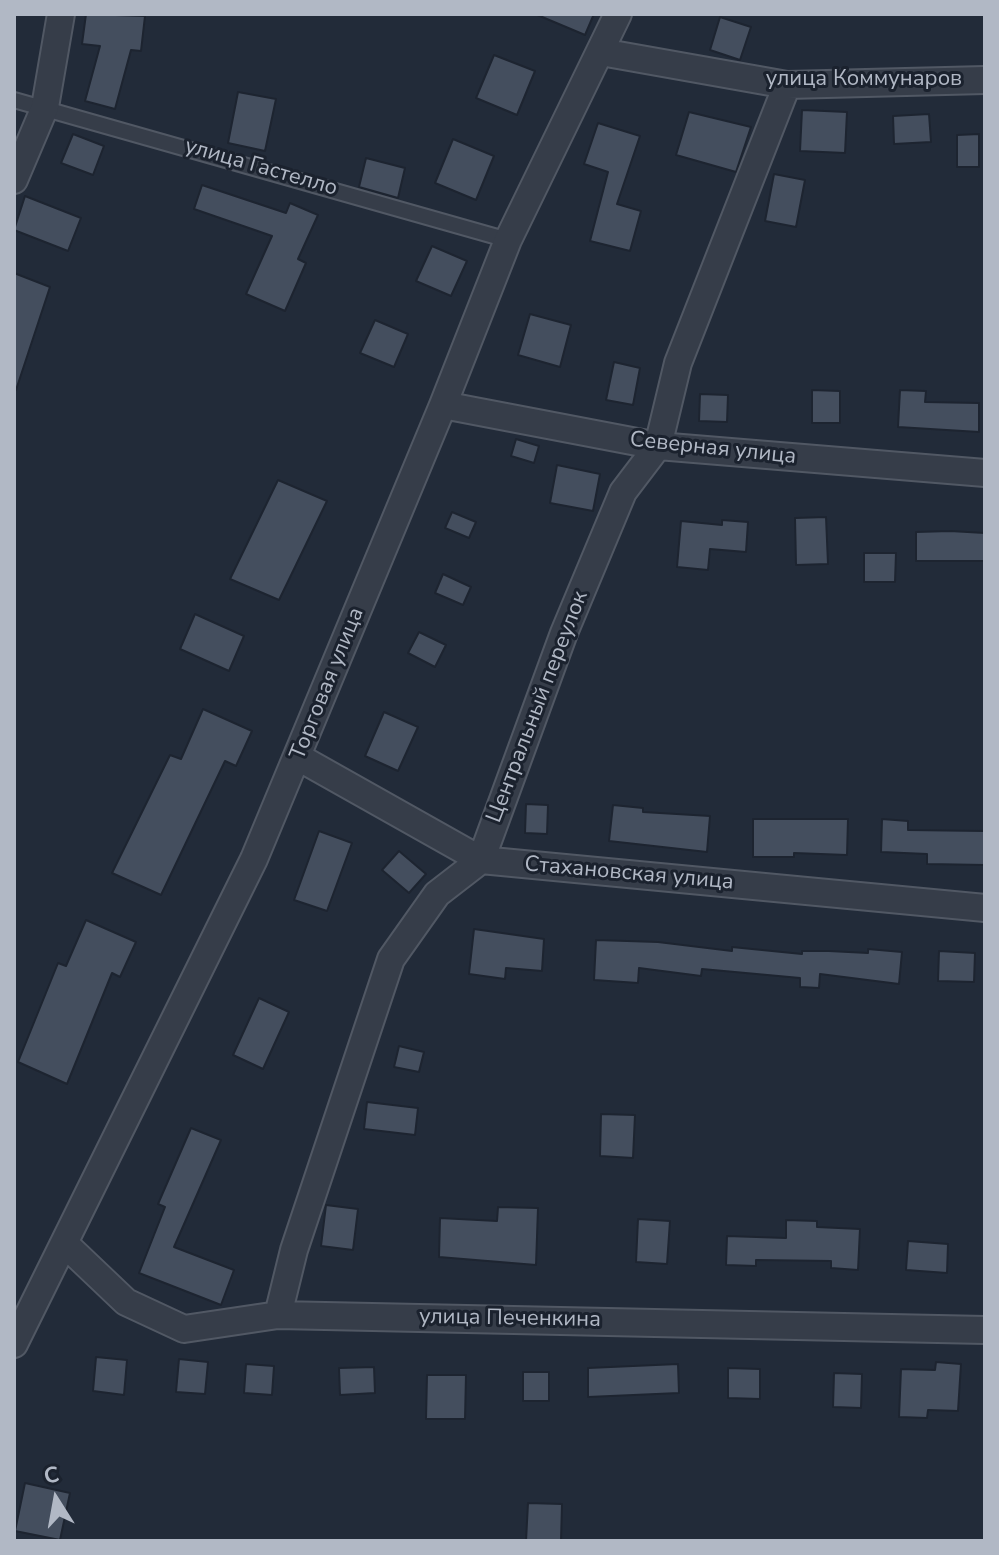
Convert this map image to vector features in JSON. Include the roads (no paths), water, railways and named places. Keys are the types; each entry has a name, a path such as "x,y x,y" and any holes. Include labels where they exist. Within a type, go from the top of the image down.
{"street":[{"path":"14,180 45,107 61,14"},
{"name":"Торговая улица","path":"14,1344 254,859 443,405 508,240 618,14"},
{"name":"улица Коммунаров","path":"601,52 787,85 985,80"},
{"name":"Центральный переулок","path":"481,860 564,633 623,492 658,446 678,363 787,85"},
{"name":"Северная улица","path":"443,405 658,446 985,473"},
{"name":"Стахановская улица","path":"298,757 481,860 985,908"},
{"path":"278,1315 294,1250 391,959 437,894 481,860"},
{"name":"улица Печенкина","path":"65,1244 126,1302 184,1329 278,1315 985,1330"}],"lane":[{"name":"улица Гастелло","path":"14,100 508,240"}]}
